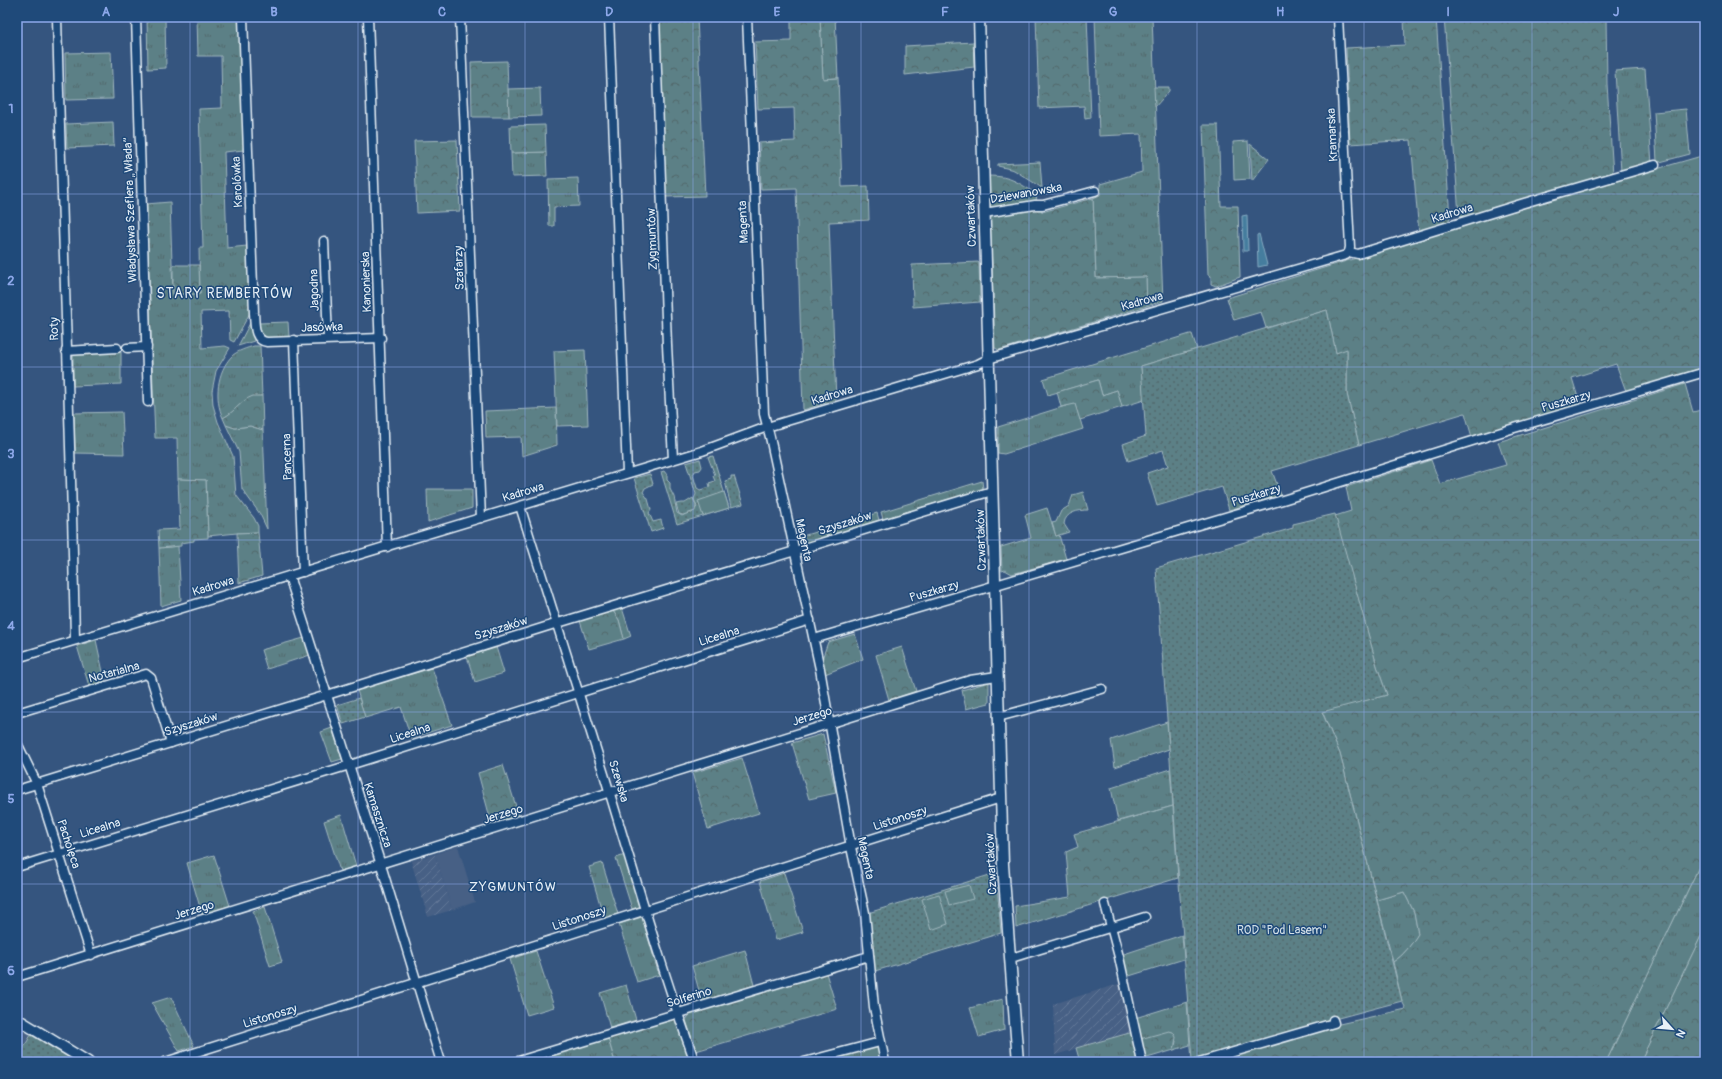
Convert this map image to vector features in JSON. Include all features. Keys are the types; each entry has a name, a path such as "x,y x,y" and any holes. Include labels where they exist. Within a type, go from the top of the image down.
{"street":[{"name":"Roty","path":"57,17 75,640"},
{"name":"Władysława Szeflera „Włada”","path":"136,17 148,402"},
{"name":"Karolówka","path":"243,17 254,321 256,334 263,342"},
{"name":"Kanonierska","path":"368,17 381,338 387,547"},
{"name":"Szafarzy","path":"460,17 481,518"},
{"path":"608,17 627,472"},
{"name":"Zygmuntów","path":"655,17 667,345 673,459"},
{"name":"Magenta","path":"747,17 764,406 767,427 814,639 851,847 865,913 874,1007 885,1062"},
{"name":"Czwartaków","path":"979,17 1003,865 1018,1062"},
{"name":"Kramarska","path":"1338,17 1350,247 1349,252"},
{"name":"Kadrowa","path":"17,658 387,547 627,472 702,451 767,427 978,364 988,359 1346,255 1349,252 1358,254 1524,203 1655,165"},
{"name":"Dziewanowska","path":"984,213 1043,205 1095,191"},
{"name":"Jagodna","path":"324,241 328,339"},
{"name":"Jasówka","path":"263,342 381,338"},
{"name":"Pancerna","path":"294,340 303,572"},
{"path":"126,348 147,347"},
{"path":"66,351 117,348"},
{"name":"Puszkarzy","path":"814,639 1705,372"},
{"name":"Szyszaków","path":"17,790 558,623 992,492"},
{"name":"Szewska","path":"520,506 558,623 677,1013 694,1062"},
{"name":"Kamasznicza","path":"289,576 381,864 441,1062"},
{"name":"Licealna","path":"17,867 349,765 810,620"},
{"name":"Notarialna","path":"17,713 146,674 151,678 171,743"},
{"name":"Jerzego","path":"17,977 970,680 997,676"},
{"path":"998,717 1102,689"},
{"name":"Pacholęca","path":"17,743 37,784 91,955"},
{"name":"Listonoszy","path":"165,1062 645,910 851,847 1001,798"},
{"path":"1105,904 1112,928 1142,1062"},
{"path":"1011,958 1145,918"},
{"name":"Solferino","path":"515,1062 870,956"},
{"path":"17,1019 88,1062"},
{"path":"1199,1062 1221,1054 1334,1023 1333,1020"},
{"path":"804,1062 880,1042"}],"shaded area":[{"path":"1247,215 1248,251 1243,251 1242,216"},
{"path":"1259,234 1267,265 1258,267 1257,235"},
{"path":"458,846 475,902 452,910 435,854"},
{"path":"435,854 452,910 428,917 411,861"},
{"path":"1122,983 1133,1032 1055,1055 1053,1004"},
{"path":"17,1027 31,1035 17,1058"},
{"path":"17,1058 23,1062 17,1062"}],"green space":[{"path":"147,17 165,17 166,68 148,69"},
{"path":"197,17 239,17 244,150 224,152 227,248 247,246 252,309 234,342 230,340 229,311 201,312 202,348 225,346 230,348 216,371 212,391 213,405 218,422 233,456 236,495 254,518 258,526 258,532 208,536 206,480 178,479 177,438 155,438 146,204 170,202 173,294 200,294 199,248 203,248 199,109 222,108 221,56 198,56"},
{"path":"659,17 697,17 705,196 666,197"},
{"path":"791,17 820,17 823,79 838,78 842,187 868,186 869,220 829,222 836,400 803,410 796,188 761,189 759,143 795,141 794,108 758,109 755,42 791,41"},
{"path":"820,17 835,17 838,78 823,79"},
{"path":"1036,17 1087,17 1091,118 1085,119 1084,106 1039,108"},
{"path":"1095,17 1152,17 1163,301 1147,306 1146,277 1096,278 1093,198 1100,195 1100,184 1142,172 1141,134 1099,136"},
{"path":"1404,17 1436,17 1450,218 1446,225 1419,234 1411,140 1350,144 1346,48 1405,45"},
{"path":"1444,17 1606,17 1607,84 1613,175 1465,219 1459,215"},
{"path":"973,42 974,67 905,75 905,46"},
{"path":"111,52 113,99 66,100 65,53"},
{"path":"507,61 509,117 472,117 471,62"},
{"path":"1645,69 1652,164 1621,172 1615,71"},
{"path":"1154,87 1169,87 1169,91 1155,107"},
{"path":"540,88 541,116 509,117 508,89"},
{"path":"1686,109 1690,154 1660,162 1657,161 1654,112"},
{"path":"113,122 114,146 67,148 66,124"},
{"path":"545,125 546,152 511,153 510,126"},
{"path":"1203,125 1218,125 1221,206 1238,206 1240,277 1216,286 1211,284 1211,276 1208,275"},
{"path":"457,140 460,211 417,213 414,141"},
{"path":"1248,141 1250,179 1234,180 1233,142"},
{"path":"1250,144 1269,159 1252,181"},
{"path":"546,152 547,176 512,177 511,153"},
{"path":"1705,155 1705,367 1626,391 1616,364 1572,378 1580,404 1472,437 1465,413 1359,445 1347,394 1347,350 1336,353 1327,310 1266,328 1261,312 1234,320 1227,298 1466,225"},
{"path":"1040,162 1042,188 1014,170 998,166 998,164"},
{"path":"989,176 1004,177 1020,183 1037,194 1036,201 990,209"},
{"path":"578,178 579,206 554,207 554,226 549,226 548,179"},
{"path":"1093,198 1096,278 1146,277 1147,306 999,350 995,348 990,216 1042,207 1042,212"},
{"path":"979,262 980,302 913,307 912,265"},
{"path":"173,265 199,265 200,294 173,294"},
{"path":"1327,310 1336,353 1347,349 1347,394 1359,445 1272,471 1281,495 1229,510 1222,487 1157,506 1147,473 1168,466 1163,450 1128,461 1123,444 1146,436 1141,366"},
{"path":"253,320 254,341 238,346 250,323"},
{"path":"288,322 289,337 267,339 260,335 259,323"},
{"path":"1192,334 1197,349 1141,366 1144,400 1122,407 1117,390 1102,395 1098,380 1048,395 1043,379"},
{"path":"254,346 260,346 262,396 250,398 223,418 218,402 218,386 223,369 234,354"},
{"path":"585,350 588,425 557,426 554,351"},
{"path":"121,352 121,384 73,386 73,353"},
{"path":"1098,380 1102,395 1117,390 1122,407 1080,420 1075,404 1061,407 1057,392"},
{"path":"1685,384 1693,412 1705,409 1705,854 1606,1062 1202,1062 1335,1025 1406,1009 1402,1001 1393,962 1407,950 1418,934 1414,912 1404,892 1377,900 1340,754 1322,711 1387,695 1377,666 1335,516 1351,511 1346,487 1431,460 1440,484 1506,465 1498,442"},
{"path":"253,396 262,396 263,430 250,426 235,428 226,425 223,418 245,400"},
{"path":"1075,403 1083,429 1004,454 998,453 998,427"},
{"path":"556,408 557,445 522,456 521,437 486,438 485,411"},
{"path":"122,412 124,454 75,453 74,413"},
{"path":"226,425 235,428 250,426 263,430 267,529 260,514 242,489 239,452"},
{"path":"713,456 729,508 677,524 661,472 664,471 667,475 667,480 670,483 670,489 674,497 677,513 682,516 692,513 697,507 694,499 696,494 686,463 700,459 702,467 700,470 695,471 693,475 697,488 700,490 710,487 709,483 715,481 713,476 715,475 708,457"},
{"path":"650,474 653,484 645,488 643,492 648,499 651,510 649,513 653,522 661,520 663,528 651,532 634,478"},
{"path":"731,476 734,476 743,504 731,507 725,481 731,479"},
{"path":"178,479 206,480 208,538 194,539 194,541 181,543 181,546 159,548 158,530 180,529"},
{"path":"982,481 983,489 883,519 881,512"},
{"path":"427,489 472,489 472,508 428,522"},
{"path":"724,492 729,508 703,516 698,501"},
{"path":"1083,492 1088,510 1081,510 1070,514 1065,520 1064,524 1069,532 1056,536 1052,523 1056,522 1061,511 1069,506 1073,495"},
{"path":"693,498 696,506 695,511 683,515 679,514 676,504 685,503"},
{"path":"1047,508 1056,536 1059,535 1066,559 1012,574 1005,570 1002,571 1001,547 1031,538 1025,515"},
{"path":"877,513 879,520 797,545 796,538"},
{"name":"ROD \"Pod Lasem\"","path":"1335,514 1377,666 1387,695 1322,712 1340,754 1402,1001 1297,1029 1192,1061 1156,568 1293,528 1293,524"},
{"path":"258,532 262,576 239,583 237,533"},
{"path":"178,546 181,600 161,606 159,548"},
{"path":"622,608 631,636 624,639 619,620 613,611"},
{"path":"613,611 619,620 624,639 589,649 580,621"},
{"path":"855,634 863,659 825,674 822,659 828,642"},
{"path":"304,638 310,655 267,669 261,650"},
{"path":"96,640 105,681 89,686 77,646"},
{"path":"496,647 504,673 475,682 467,657"},
{"path":"902,647 916,691 889,700 876,655"},
{"path":"432,668 452,725 411,738 401,707 365,718 357,690"},
{"path":"989,682 989,703 966,709 962,690"},
{"path":"359,698 365,717 343,724 337,705"},
{"path":"1167,722 1169,749 1115,767 1111,740"},
{"path":"332,728 342,759 332,762 321,732"},
{"path":"823,734 836,793 809,799 792,743"},
{"path":"742,758 759,813 708,829 692,773"},
{"path":"503,765 519,816 492,825 478,773"},
{"path":"1170,769 1173,806 1118,821 1111,788"},
{"path":"1173,806 1178,878 1016,928 1015,906 1070,897 1066,852 1078,847 1074,834"},
{"path":"341,815 356,866 340,871 324,821"},
{"path":"1705,854 1705,928 1640,1062 1606,1062"},
{"path":"214,855 230,906 202,914 187,863"},
{"path":"625,855 639,904 638,907 632,909 616,858"},
{"path":"602,863 618,914 604,918 589,867"},
{"path":"784,873 803,932 776,940 760,881"},
{"path":"996,873 1001,933 875,971 868,913"},
{"path":"969,885 973,899 949,905 945,891"},
{"path":"1404,892 1414,912 1418,934 1407,950 1393,962 1377,900"},
{"path":"939,894 948,924 931,930 922,899"},
{"path":"265,907 282,962 270,966 253,911"},
{"path":"642,917 659,975 637,982 619,924"},
{"path":"1705,928 1705,1062 1640,1062"},
{"path":"1182,935 1184,959 1126,977 1121,955"},
{"path":"745,950 754,985 702,1001 692,966"},
{"path":"536,951 554,1007 527,1015 510,959"},
{"path":"826,973 837,1009 696,1051 686,1020 690,1014"},
{"path":"626,985 636,1020 610,1028 600,993"},
{"path":"171,997 194,1046 179,1051 152,1003"},
{"path":"1003,999 1004,1030 979,1037 970,1008"},
{"path":"1187,1002 1190,1045 1174,1050 1176,1041 1140,1039 1135,1018"},
{"path":"675,1019 691,1062 615,1062 608,1038"},
{"path":"1169,1031 1173,1032 1176,1037 1174,1050 1144,1059 1140,1039"},
{"path":"1133,1032 1139,1062 1080,1062 1076,1048"},
{"path":"31,1035 76,1062 23,1062 17,1059"},
{"path":"608,1038 615,1062 529,1062"},
{"path":"875,1046 878,1048 880,1062 824,1062"}],"district":[{"name":"STARY REMBERTÓW","path":"225,293"},
{"name":"ZYGMUNTÓW","path":"513,886"}]}
